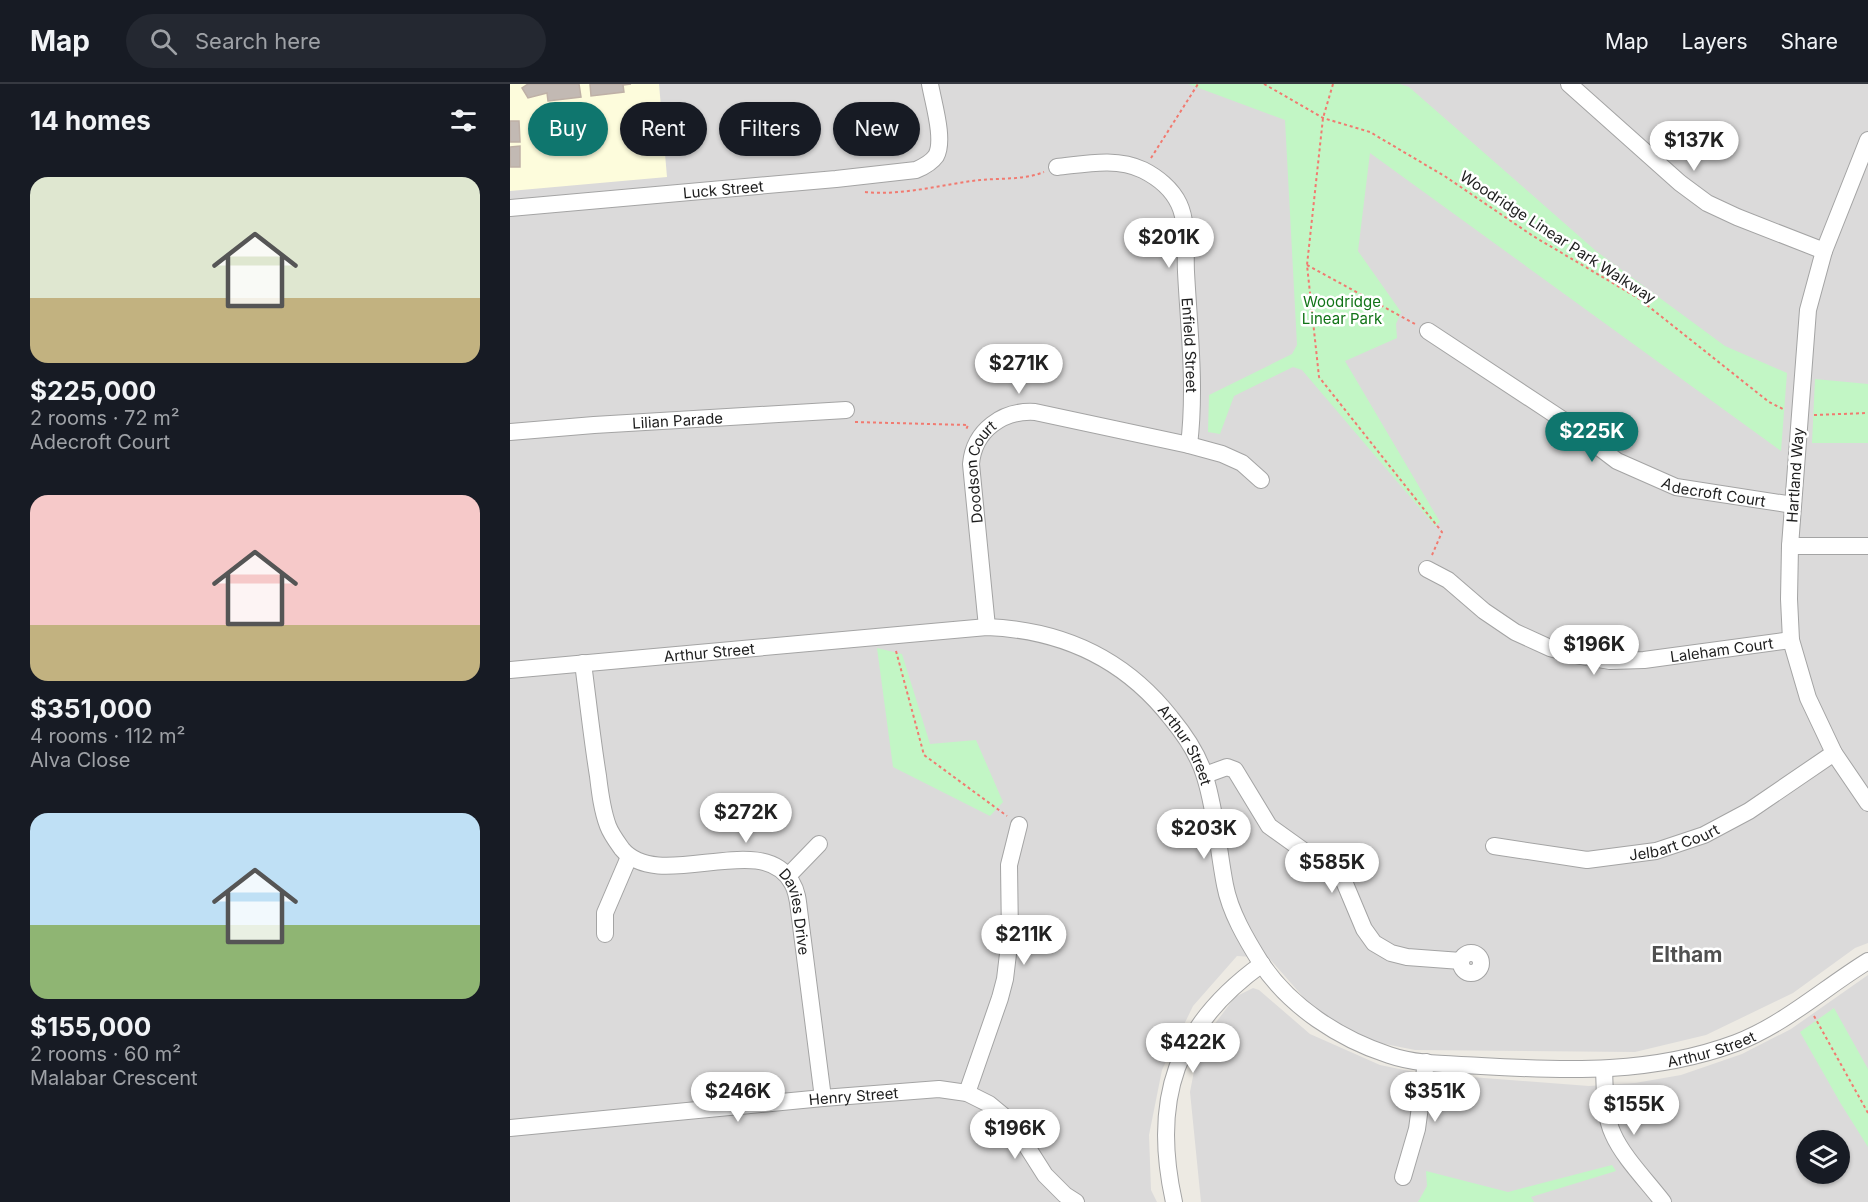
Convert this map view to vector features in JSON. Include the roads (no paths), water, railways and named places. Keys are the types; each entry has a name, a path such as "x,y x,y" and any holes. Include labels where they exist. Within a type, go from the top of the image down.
{"street":[{"name":"Luck Street","path":"510,208 916,170 935,158 939,148 940,138 930,84"},
{"path":"1569,84 1680,183 1707,202 1737,217 1824,251"},
{"name":"Hartland Way","path":"1868,140 1824,251 1808,310 1790,546 1789,599 1791,640 1808,698 1834,753 1868,803"},
{"name":"Enfield Street","path":"1058,167 1111,163 1134,166 1155,177 1179,204 1184,234 1193,395 1189,445"},
{"name":"Adecroft Court","path":"1428,331 1563,420 1617,461 1677,487 1793,505"},
{"name":"Doodson Court","path":"987,627 971,464 974,447 984,431 999,419 1028,411 1189,445 1232,458 1261,480"},
{"name":"Lilian Parade","path":"510,432 594,424 850,416"},
{"path":"1790,546 1868,546"},
{"name":"Laleham Court","path":"1426,569 1448,580 1484,611 1515,632 1550,648 1575,655 1610,661 1644,660 1791,640"},
{"name":"Arthur Street","path":"510,670 987,627 1012,628 1070,641 1120,668 1144,687 1164,708 1180,730 1205,776 1218,830 1225,886 1234,913 1262,964 1281,988 1306,1011 1333,1030 1364,1046 1393,1057 1426,1062 1513,1068 1604,1069 1638,1067 1680,1060 1736,1043 1773,1026 1868,961"},
{"path":"583,663 604,814 614,838 629,857 605,914 605,934"},
{"name":"Jelbart Court","path":"1494,846 1587,860 1656,851 1704,835 1749,811 1834,753"},
{"path":"1205,776 1227,767 1235,770 1269,826 1343,879 1364,929 1374,943 1390,953 1407,957 1461,961"},
{"path":"968,1093 1005,980 1010,937 1009,865 1018,825"},
{"path":"788,876 819,844"},
{"name":"Davies Drive","path":"629,857 638,861 665,865 754,861 774,866 788,876 796,893 799,910 823,1098"},
{"path":"1174,1202 1166,1145 1166,1115 1172,1077 1186,1044 1208,1012 1236,983 1262,964"},
{"path":"1403,1177 1417,1129 1426,1062"},
{"path":"1604,1069 1608,1120 1612,1133 1663,1202"},
{"name":"Henry Street","path":"510,1128 939,1089 968,1093 989,1104 1012,1123 1045,1175 1065,1195 1076,1202"}],"district":[{"name":"Eltham","path":"1687,954"}],"park label":[{"name":"Woodridge Linear Park","path":"1342,310"}]}
